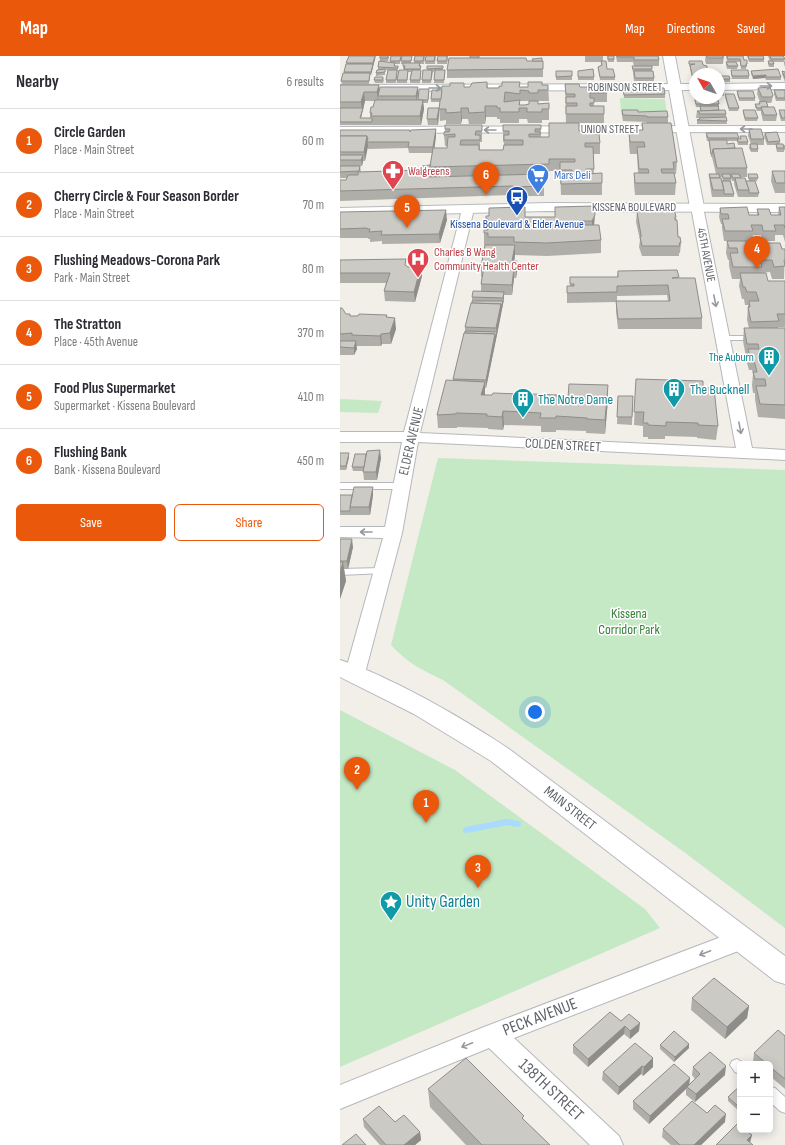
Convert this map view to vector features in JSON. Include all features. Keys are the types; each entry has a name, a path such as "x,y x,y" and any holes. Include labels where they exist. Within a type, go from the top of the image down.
{"main road":[{"name":"45TH AVENUE","path":"669,56 684,129 697,207"},
{"name":"KISSENA BOULEVARD","path":"340,212 548,207 785,208"},
{"name":"MAIN STREET","path":"348,671 424,709 469,734 500,755 785,972"}],"street":[{"path":"725,86 785,86"},
{"name":"ROBINSON STREET","path":"340,88 689,87"},
{"name":"UNION STREET","path":"340,130 785,129"},
{"name":"45TH AVENUE","path":"697,207 745,454"},
{"name":"ELDER AVENUE","path":"348,671 382,571 393,533 411,437 468,209"},
{"name":"COLDEN STREET","path":"340,437 411,437 785,455"},
{"path":"340,532 393,533"},
{"name":"PECK AVENUE","path":"340,1097 493,1035 742,939"},
{"name":"138TH STREET","path":"493,1035 609,1145"}],"lane":[{"path":"722,338 767,338"},
{"path":"340,486 401,486"},
{"path":"340,572 382,571"},
{"path":"773,1096 785,1106"}],"green space":[{"path":"620,98 665,99 667,115 621,115"},
{"path":"340,399 382,401 378,413 340,412"},
{"name":"Kissena Corridor Park","path":"438,458 785,470 785,928 684,852 443,680 409,662 391,645"},
{"path":"340,710 455,770 645,909 660,928 340,1067"}],"building":[{"path":"349,56 375,56 373,63 346,63"},
{"path":"380,56 388,56 388,58 380,58"},
{"path":"391,56 401,56 400,61 390,61"},
{"path":"402,56 412,56 411,61 401,61"},
{"path":"415,56 424,56 423,61 414,61"},
{"path":"426,56 435,56 434,61 425,61"},
{"path":"438,56 447,56 447,61 437,61"},
{"path":"470,56 479,56 479,58 470,58"},
{"path":"608,56 614,56 614,59 608,59"},
{"path":"617,56 658,56 659,60 634,60 634,57"},
{"path":"706,56 723,56 723,58 707,58"},
{"path":"727,56 743,56 744,60 747,60 747,64 746,66 741,66 740,59 728,59"},
{"path":"748,56 763,56 764,59 749,59"},
{"path":"770,56 783,56 785,59 771,59"},
{"path":"449,58 526,58 527,61 543,61 543,69 447,70"},
{"path":"542,58 542,61 533,61 532,59"},
{"path":"379,61 395,63 394,66 398,66 398,68 378,67"},
{"path":"601,61 606,61 607,69 613,69 615,77 600,77 598,67 602,65"},
{"path":"689,61 702,61 703,65 707,66 707,68 691,68 690,65 695,64 689,64"},
{"path":"768,61 773,61 774,64 769,64"},
{"path":"726,62 736,62 738,66 728,66"},
{"path":"403,63 420,63 419,66 421,66 420,69 404,69 405,66 403,66"},
{"path":"346,64 373,64 371,72 344,72"},
{"path":"427,66 443,66 443,68 427,69"},
{"path":"632,66 652,66 652,69 633,69"},
{"path":"385,69 385,72 376,73 377,70"},
{"path":"593,69 594,77 578,77 578,71"},
{"path":"778,69 781,77 766,77 766,75 753,76 751,71"},
{"path":"388,70 397,70 396,80 386,80"},
{"path":"399,70 408,70 407,80 397,80"},
{"path":"412,70 421,70 420,80 410,80"},
{"path":"423,70 432,70 431,80 422,80"},
{"path":"435,70 445,70 444,80 434,80"},
{"path":"731,70 748,70 749,76 732,76"},
{"path":"556,71 572,71 572,76 556,77"},
{"path":"634,71 653,71 654,78 635,78"},
{"path":"343,73 370,73 369,81 341,81"},
{"path":"725,76 729,76 730,79 725,79"},
{"path":"375,77 383,77 383,80 374,80"},
{"path":"487,82 487,88 499,88 499,86 502,86 502,82 520,82 519,87 528,87 528,82 542,82 542,85 548,85 548,90 538,90 538,93 529,93 529,91 520,90 520,94 505,92 504,102 520,100 519,105 525,105 529,104 529,101 538,101 538,104 549,103 549,109 542,109 542,112 527,112 527,108 519,108 519,112 500,112 500,108 497,108 497,106 485,106 485,112 469,113 468,108 461,108 461,112 446,113 446,109 439,109 442,86 450,86 450,83 464,83 464,87 470,87 472,83"},
{"path":"565,84 579,84 580,87 607,87 607,93 590,93 590,98 594,98 594,103 590,103 590,106 604,106 604,114 566,114 566,106 577,106 577,103 566,103 566,97 575,97 575,94 566,94"},
{"path":"340,85 379,85 377,92 364,92 361,102 340,102"},
{"path":"380,87 418,87 416,96 378,96"},
{"path":"770,87 773,95 772,97 762,97 758,88"},
{"path":"623,88 664,88 665,94 624,95"},
{"path":"419,89 429,89 428,100 418,100"},
{"path":"432,90 442,90 441,99 431,99"},
{"path":"774,90 785,90 785,98 777,98"},
{"path":"737,91 753,91 755,98 739,98"},
{"path":"725,94 734,94 739,108 729,108"},
{"path":"375,100 423,100 420,116 371,116 371,107 373,107"},
{"path":"766,101 768,107 757,108 755,104 760,104 759,102"},
{"path":"700,106 718,106 719,110 701,111"},
{"path":"761,107 774,107 777,115 764,115"},
{"path":"340,108 363,108 360,118 372,118 372,122 340,122"},
{"path":"428,108 439,108 437,119 427,119"},
{"path":"622,110 638,110 638,112 667,111 668,117 623,115"},
{"path":"725,110 726,114 700,114 697,111"},
{"path":"743,110 755,110 758,118 745,118"},
{"path":"779,110 785,110 785,118 782,118"},
{"path":"726,117 727,121 697,120 700,119 699,118"},
{"path":"549,123 579,123 579,131 592,131 592,134 599,134 600,143 585,143 585,147 593,147 594,169 586,169 587,174 602,173 602,183 561,184 560,174 572,174 572,170 560,170 560,162 575,162 575,159 549,159 549,164 430,167 433,148 447,148 448,137 455,137 455,134 444,135 444,132 449,132 450,129 445,129 445,125 482,125 482,131 476,131 475,135 480,135 480,140 461,140 460,145 479,145 479,150 503,150 504,145 523,145 523,140 504,140 504,135 509,135 509,131 503,131 503,125 541,125 541,129 535,129 535,132 540,132 540,134 529,134 529,137 549,137"},
{"path":"642,123 671,123 677,162 673,162 674,169 661,169 662,173 674,173 676,183 635,183 634,173 649,173 648,169 639,169 637,147 645,147 644,142 630,142 629,134 634,134 634,130 643,130"},
{"path":"436,129 433,147 408,147 409,142 367,142 367,136 340,136 340,130 410,130 410,132 411,130"},
{"path":"749,129 761,129 764,139 751,139"},
{"path":"777,132 780,141 768,142 765,133"},
{"path":"706,133 737,133 739,138 708,138"},
{"path":"340,136 367,136 364,152 340,152"},
{"path":"740,136 746,136 748,142 738,142 737,139 741,139"},
{"path":"709,140 727,140 727,144 734,143 735,148 713,149 711,154"},
{"path":"750,144 757,144 758,149 751,149"},
{"path":"776,144 783,144 784,148 777,148"},
{"path":"742,148 747,168 717,168 713,149"},
{"path":"340,155 363,155 361,160 340,160"},
{"path":"430,165 429,177 543,174 544,186 340,191 340,180 346,180 348,175 358,175 358,172 422,170 422,166"},
{"path":"340,166 360,166 359,171 340,172"},
{"path":"772,171 785,171 785,183 776,183"},
{"path":"709,174 719,174 720,178 710,178"},
{"path":"722,174 730,174 731,178 723,178"},
{"path":"731,174 739,174 741,178 733,178"},
{"path":"748,174 757,174 758,178 749,178"},
{"path":"710,178 721,178 724,190 713,190"},
{"path":"735,178 745,178 749,190 738,190"},
{"path":"722,181 730,181 734,194 724,194"},
{"path":"746,181 755,181 759,193 749,193"},
{"path":"594,206 595,215 592,221 580,221 580,225 599,225 601,240 547,243 514,242 514,237 488,237 488,233 484,233 484,230 488,230 488,227 498,227 498,222 488,222 488,219 486,219 486,216 489,216 489,208 525,207 525,217 555,217 555,207"},
{"path":"747,207 749,215 759,215 757,209 769,209 771,215 781,215 779,207 785,207 785,228 784,225 774,225 776,231 763,231 762,225 751,225 753,231 725,231 722,219 729,219 728,214 721,214 720,208"},
{"path":"674,209 676,217 675,220 677,220 678,237 680,237 681,243 679,243 680,246 642,246 637,212 638,210"},
{"path":"446,210 439,234 381,235 382,231 369,232 370,229 367,228 340,229 340,212"},
{"path":"727,241 757,241 759,249 768,249 767,243 780,243 782,249 785,249 785,266 774,267 772,260 760,260 762,267 733,267 730,253 738,253 737,248 729,248"},
{"path":"485,245 515,245 512,261 517,261 516,268 514,268 512,285 481,284 484,267 481,267"},
{"path":"406,259 405,265 408,267 421,266 414,292 384,291 390,273 340,273 340,260"},
{"path":"677,270 679,277 672,278 695,278 702,318 618,319 616,301 670,301 668,285 617,286 617,292 567,293 567,286 574,286 574,284 570,284 570,277 618,277 618,271"},
{"path":"740,273 766,273 768,281 785,281 785,314 777,314 779,321 751,322 748,307 750,307 749,301 759,301 756,292 747,292 745,287 743,287"},
{"path":"473,291 504,292 503,298 472,297"},
{"path":"472,301 503,301 501,307 501,304 472,303"},
{"path":"471,303 501,304 496,328 465,327"},
{"path":"340,308 342,308 346,314 350,314 350,316 358,316 359,314 387,315 386,317 395,318 390,333 381,334 380,336 352,335 352,333 340,334"},
{"name":"The Auburn","path":"744,328 785,328 785,405 760,404 756,386 766,386 765,379 755,379 753,372 757,372 753,356 750,356 748,349 759,349 758,344 747,344"},
{"path":"465,331 497,332 495,338 495,334 465,333"},
{"path":"464,333 495,334 486,380 453,379"},
{"path":"340,341 356,341 354,348 340,347"},
{"name":"The Bucknell","path":"636,379 703,381 703,388 714,388 718,426 698,425 698,423 666,422 666,426 648,425 648,423 643,423 644,412 634,412"},
{"path":"446,380 485,382 481,395 492,395 493,393 519,394 518,399 531,400 531,394 557,395 557,397 568,398 569,384 608,385 605,420 556,416 556,418 540,418 541,413 503,411 502,417 487,416 487,414 456,413 437,415"},
{"path":"618,396 633,396 632,417 617,417"},
{"path":"380,450 376,472 363,472 367,451"},
{"path":"340,453 349,453 346,466 340,466"},
{"path":"355,454 366,454 364,467 352,467"},
{"path":"354,487 373,487 369,507 350,507"},
{"path":"340,495 352,495 350,511 340,511"},
{"path":"340,539 352,539 347,561 340,561"},
{"path":"340,562 343,562 340,573"},
{"path":"714,978 749,1006 727,1027 692,998"},
{"path":"610,1012 621,1021 629,1014 640,1023 630,1031 625,1026 588,1059 573,1045"},
{"path":"778,1030 785,1036 785,1079 773,1069 773,1061 763,1061 754,1053"},
{"path":"674,1031 689,1044 675,1057 660,1045"},
{"path":"635,1043 653,1058 619,1087 603,1072"},
{"path":"710,1052 726,1066 696,1094 687,1087 700,1074 693,1067"},
{"path":"466,1058 524,1116 522,1118 550,1145 482,1145 428,1089"},
{"path":"674,1064 690,1078 650,1116 633,1101"},
{"path":"737,1089 737,1105 728,1097"},
{"path":"692,1101 707,1113 715,1105 726,1114 694,1145 680,1145 663,1129"},
{"path":"379,1106 395,1122 404,1115 420,1132 404,1145 386,1145 363,1119"},
{"path":"737,1124 737,1133 749,1133 752,1135 747,1140 753,1145 716,1145"},
{"path":"356,1134 366,1145 342,1145"}],"waterway":[{"path":"466,830 507,822 518,824"}],"place":[{"name":"Walgreens","path":"393,190"},
{"name":"Mars Deli","path":"538,194"},
{"name":"Flushing Bank","path":"486,195"},
{"name":"Kissena Boulevard & Elder Avenue","path":"517,216"},
{"name":"Food Plus Supermarket","path":"407,228"},
{"name":"The Stratton","path":"757,269"},
{"name":"Charles B Wang Community Health Center","path":"418,278"},
{"name":"The Auburn","path":"769,376"},
{"name":"The Bucknell","path":"674,408"},
{"name":"The Notre Dame","path":"523,418"},
{"name":"Cherry Circle & Four Season Border","path":"357,790"},
{"name":"Circle Garden","path":"426,823"},
{"name":"Flushing Meadows-Corona Park","path":"478,888"},
{"name":"Unity Garden","path":"391,922"}]}
